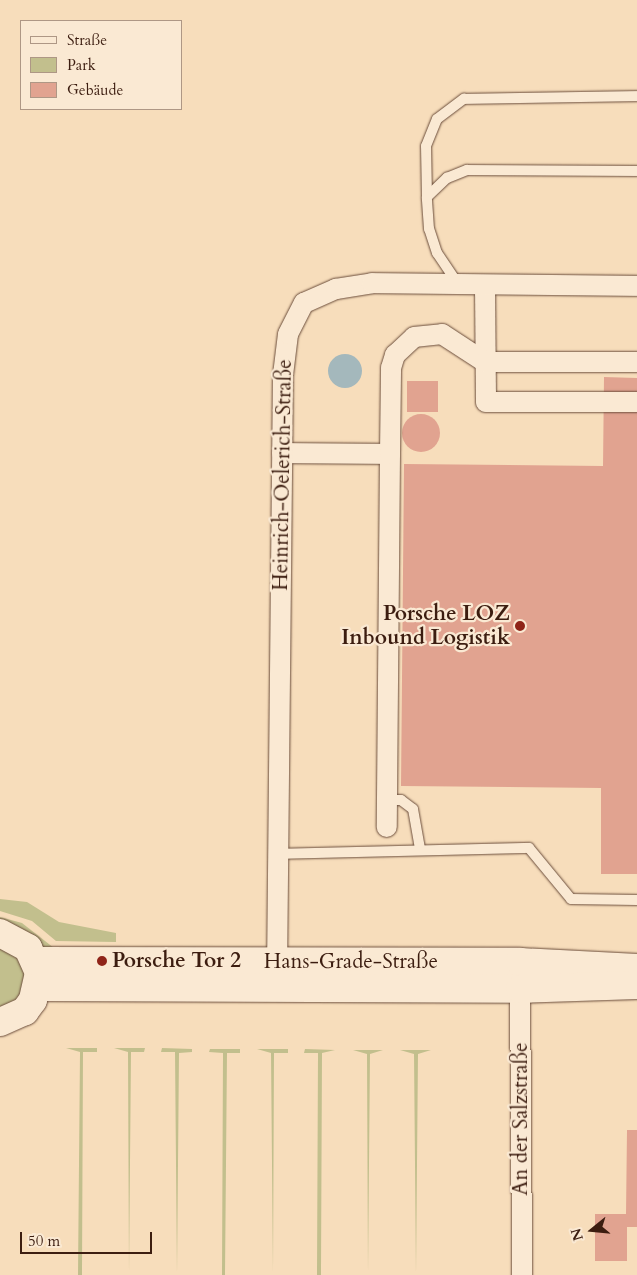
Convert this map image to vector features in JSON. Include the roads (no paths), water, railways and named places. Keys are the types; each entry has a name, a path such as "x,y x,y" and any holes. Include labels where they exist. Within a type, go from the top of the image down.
{"street":[{"name":"Heinrich-Oelerich-Straße","path":"277,974 282,453 288,334 304,304 336,289 372,283 637,286"},
{"path":"485,285 486,402 637,402"},
{"path":"387,827 391,368 403,345 426,334 442,334 485,362 637,362"},
{"path":"282,453 390,454"},
{"path":"0,933 17,939 37,974 24,1010 0,1022"},
{"name":"Hans-Grade-Straße","path":"37,974 277,974 520,962 637,968"},
{"name":"An der Salzstraße","path":"520,962 522,1275"},
{"name":"Hans-Grade-Straße","path":"277,974 520,989 637,985"}],"lane":[{"path":"458,284 432,237 427,197 426,146 437,118 464,99 637,96"},
{"path":"427,197 446,178 468,170 637,171"},
{"path":"387,800 401,800 413,809 420,848"},
{"path":"278,854 420,848 529,848 571,900 637,900"}],"place":[{"name":"Porsche LOZ Inbound Logistik","path":"520,626"},
{"name":"Porsche Tor 2","path":"102,961"}]}
